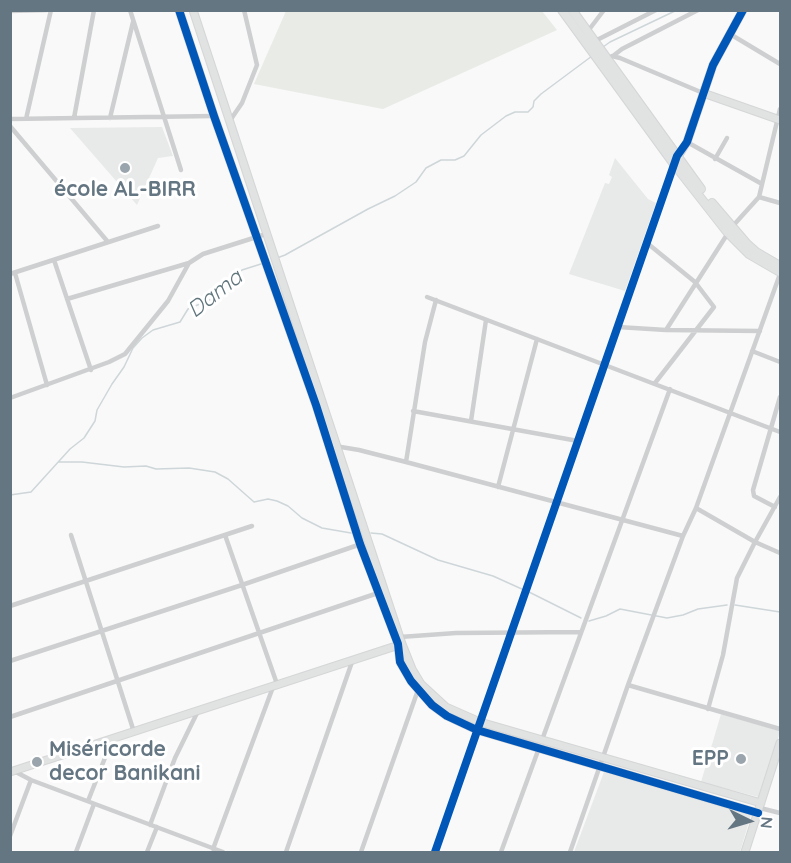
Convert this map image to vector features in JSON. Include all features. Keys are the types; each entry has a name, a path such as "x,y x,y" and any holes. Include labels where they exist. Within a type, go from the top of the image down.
{"main road":[{"path":"562,10 607,58 676,160 729,230 749,254 780,273"},
{"path":"572,10 596,46"},
{"path":"729,230 756,252 780,266"}],"street":[{"path":"10,11 49,10 26,119"},
{"path":"74,118 94,10"},
{"path":"130,10 181,170"},
{"path":"179,10 262,254 369,541 400,642 400,662 418,690 432,705 447,716 780,813"},
{"path":"193,10 278,266 334,447 360,544 378,593 412,669 430,694 479,726"},
{"path":"229,122 242,103 257,64 244,10"},
{"path":"588,31 604,10"},
{"path":"596,46 656,10"},
{"path":"607,58 698,10"},
{"path":"435,852 676,160 687,142 713,65 744,10"},
{"path":"110,118 133,21"},
{"path":"730,34 780,64"},
{"path":"607,58 779,119"},
{"path":"666,330 729,230 759,196 780,109"},
{"path":"10,119 214,116"},
{"path":"10,126 108,242"},
{"path":"715,159 727,138"},
{"path":"687,142 762,184"},
{"path":"759,196 780,203"},
{"path":"47,385 13,273 158,226"},
{"path":"67,299 189,262 203,254 266,234"},
{"path":"647,243 695,282 714,307 655,383"},
{"path":"54,260 91,370"},
{"path":"10,398 91,370 125,354 168,301 189,262"},
{"path":"570,852 628,685 683,536 696,508 780,273"},
{"path":"427,297 731,411 780,432"},
{"path":"406,462 425,342 436,300"},
{"path":"471,421 486,320"},
{"path":"618,327 694,331 760,331"},
{"path":"498,487 537,339"},
{"path":"752,351 780,362"},
{"path":"501,852 670,389"},
{"path":"775,507 754,496 753,493 780,397"},
{"path":"413,411 578,441"},
{"path":"334,447 406,462 683,536"},
{"path":"708,709 723,655 735,587 755,542 780,497"},
{"path":"696,508 755,542 780,553"},
{"path":"10,606 252,526"},
{"path":"71,535 134,732"},
{"path":"12,772 218,851 275,686 225,536"},
{"path":"10,661 369,541"},
{"path":"10,717 378,593"},
{"path":"12,772 275,686 400,642 512,632 580,632"},
{"path":"286,852 353,659"},
{"path":"628,685 780,729"},
{"path":"361,852 418,690"},
{"path":"150,825 175,758 198,711"},
{"path":"76,852 112,740"},
{"path":"746,852 780,743"},
{"path":"10,836 31,780"},
{"path":"147,852 157,827"}],"shaded area":[{"path":"286,11 542,11 557,30 383,109 254,84"},
{"path":"162,127 173,156 158,158 137,205 70,128"},
{"path":"615,158 648,199 656,203 625,291 569,274 605,183 609,184 612,177 609,175"},
{"name":"EPP","path":"721,714 780,731 762,798 701,782"},
{"path":"604,772 751,815 740,852 574,852"}],"waterway":[{"path":"603,47 677,10"},
{"name":"Dama","path":"277,258 395,196 416,182 426,168 441,160 455,160 464,156 481,135 506,116 515,112 528,112 541,94 592,56"},
{"name":"Dama","path":"10,495 31,492 70,449 84,438 95,421 97,410 112,384 133,348 142,338 153,330 180,322 188,309 219,296 242,270 264,263"},
{"path":"59,462 124,467 146,466 156,469 189,468 215,472 228,479 254,502 268,499 277,501 322,528 351,533"},
{"path":"371,533 382,534 438,560 493,576 524,590"},
{"path":"529,592 581,618"},
{"path":"589,621 620,609 667,618 698,609 727,605"},
{"path":"735,605 780,612"}],"cycle path":[{"path":"179,10 316,405 360,544 398,644 400,662 411,681 432,705 447,716 477,730 758,813"},
{"path":"435,852 677,156 687,142 713,65 743,10"}],"place":[{"name":"école AL-BIRR","path":"125,168"},
{"name":"EPP","path":"741,759"},
{"name":"Miséricorde decor Banikani","path":"37,762"}]}
